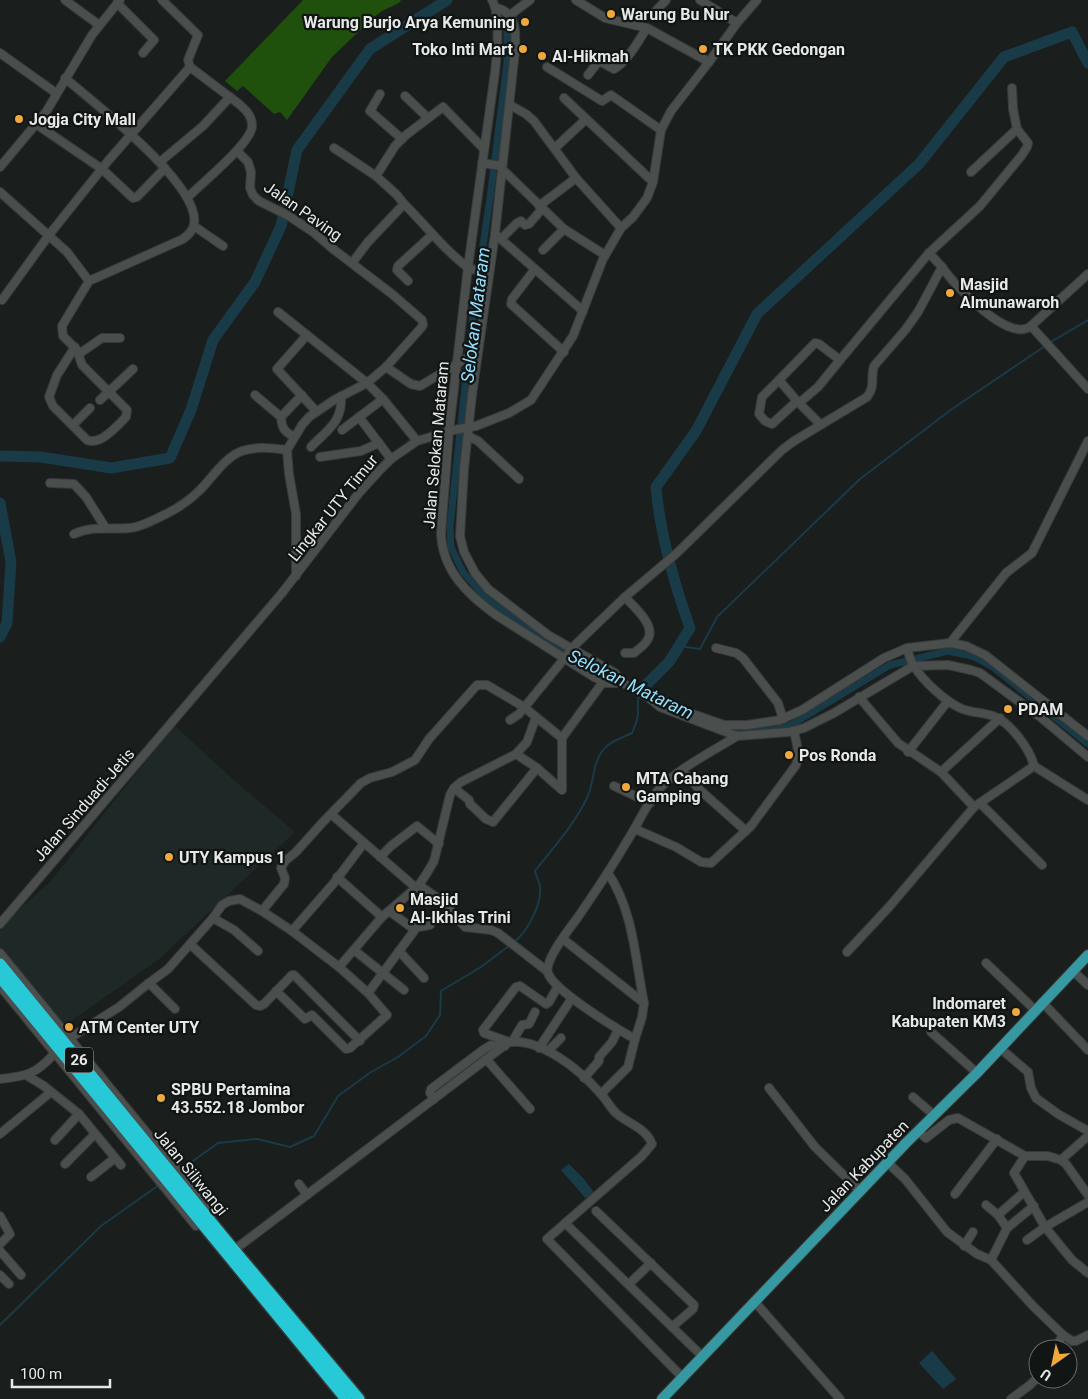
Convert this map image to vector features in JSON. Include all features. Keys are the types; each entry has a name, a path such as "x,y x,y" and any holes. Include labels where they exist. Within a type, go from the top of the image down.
{"highway":[{"name":"Jalan Siliwangi","path":"0,964 346,1399"},
{"name":"Jalan Siliwangi","path":"0,977 154,1158"},
{"name":"Jalan Siliwangi","path":"204,1219 236,1248 359,1399"},
{"path":"204,1219 339,1399"},
{"path":"236,1248 365,1399"}],"main road":[{"name":"Jalan Kabupaten","path":"662,1399 860,1191 977,1073 1088,955"}],"street":[{"path":"65,0 99,25"},
{"path":"162,0 198,35 188,60 190,67 245,109 251,119 252,129 245,142 188,196"},
{"path":"510,15 530,0"},
{"path":"576,0 609,20 647,28 710,62"},
{"path":"654,13 666,0"},
{"path":"700,0 737,23"},
{"path":"547,68 602,101 611,95 661,130 671,112 710,62 737,23 757,0"},
{"path":"0,167 46,112 99,25 118,1 154,40 143,53"},
{"name":"Jalan Selokan Mataram","path":"497,6 510,15 516,32 510,105 501,167 498,237 485,273 467,430 460,536 470,564 478,578 488,589 543,632 571,650 615,673 625,684 653,699 666,709 737,736 781,725 794,731 814,723 859,697 910,657 980,673 1039,716 1088,757"},
{"name":"Jalan Selokan Mataram","path":"497,6 496,64 483,148 484,163 469,267 441,534 442,544 448,564 459,584 483,606 603,682 625,684"},
{"path":"588,75 598,62 614,70 647,28"},
{"path":"0,53 56,93"},
{"path":"2,300 49,235 102,169 190,67"},
{"path":"65,78 132,134 162,165 188,196 194,215 194,226 183,239 89,281 62,326 63,336 77,350 82,365 127,410 126,417 98,440 92,442 87,440 53,406 50,397 57,375 77,350 102,338 120,338"},
{"path":"840,360 815,343 762,397 760,416 772,424 818,387 929,253 980,206 1022,155 1028,143 1018,129 1013,109 1012,88"},
{"path":"380,94 370,109 371,114 402,139"},
{"path":"405,96 428,118"},
{"path":"36,124 102,169 134,198 137,197 162,165 230,97"},
{"path":"564,98 585,120 653,182"},
{"path":"510,105 534,121 576,178 621,228"},
{"path":"376,176 391,151 402,139 442,107 483,148"},
{"path":"555,148 585,120"},
{"path":"971,172 1018,129"},
{"name":"Lingkar UTY Timur","path":"189,703 296,576 359,493 391,459 416,441 452,430 467,430 508,413 531,400 573,336 605,255 621,228 646,202 653,182 661,130"},
{"path":"334,148 376,176 398,195 432,234 469,267 485,273"},
{"name":"Jalan Paving","path":"236,151 248,162 251,172 250,188 253,195 259,201 290,216 313,232 422,320 423,325 421,328 386,367"},
{"path":"484,163 501,167 564,229 605,255"},
{"path":"576,178 540,207 528,224 526,225 521,221 498,237 583,311"},
{"path":"0,192 67,252 89,281"},
{"path":"352,263 368,242 404,204"},
{"path":"194,226 223,246"},
{"path":"543,250 564,229"},
{"path":"408,281 397,270 398,266 432,234"},
{"path":"929,253 959,288 999,322 1020,331 1027,330 1088,274"},
{"path":"510,720 519,714 563,658 625,596 677,553 782,450 794,440 865,400 873,386 875,364 895,343 918,312 942,267"},
{"path":"535,270 512,298 511,304 564,352"},
{"path":"278,312 367,383 383,399 416,441"},
{"path":"1031,326 1088,389"},
{"path":"307,335 277,369 316,411"},
{"path":"74,534 105,527 136,527 168,513 193,497 223,466 242,451 262,447 287,450 305,421 316,411 367,383 386,367 412,384 420,386 475,352"},
{"path":"100,400 133,369"},
{"path":"779,380 821,425"},
{"path":"254,395 282,417"},
{"path":"294,437 284,431 282,417 302,395"},
{"path":"311,447 341,413 341,396"},
{"path":"342,430 383,399"},
{"path":"73,425 90,408"},
{"path":"359,417 391,459"},
{"path":"467,430 519,479"},
{"path":"950,643 1006,573 1032,553 1088,441"},
{"path":"320,457 361,451 379,443"},
{"name":"Lingkar UTY Timur","path":"287,450 296,514 296,576"},
{"path":"50,483 74,484 86,497 105,527"},
{"path":"625,596 648,623 650,635 634,653 625,653"},
{"path":"653,699 724,725 781,725 884,658 910,657 950,643 966,646 985,655 1088,736"},
{"path":"716,648 736,654 748,663 778,703 781,725"},
{"path":"910,657 948,701 968,711 1000,718 1030,753 1034,766 1088,800"},
{"path":"516,754 537,768 562,790 562,738 603,682"},
{"path":"262,911 284,884 281,868 283,864 365,781 392,772 415,760 429,739 477,685 487,685 524,707 562,738"},
{"path":"859,697 894,740 908,752 941,772 1042,865"},
{"path":"908,752 948,701"},
{"name":"Jalan Sinduadi-Jetis","path":"0,924 189,703"},
{"path":"338,967 382,917 417,886 434,861 450,796 454,788 461,782 516,754 527,742 536,717"},
{"path":"941,772 1000,718"},
{"path":"635,829 676,846 698,860 708,863 715,860 746,831 763,811 797,763 799,755 794,731"},
{"path":"547,971 548,964 563,939 608,873 659,790 682,771 737,736"},
{"path":"847,952 889,907 977,805 1034,766"},
{"path":"454,788 469,800 470,804 486,819 493,822 537,768"},
{"path":"682,771 705,795 746,831"},
{"path":"614,786 650,803"},
{"path":"331,814 380,857 417,886 442,901 465,928 491,930 508,939 547,971 550,978 572,998 590,1012 634,1039"},
{"path":"380,857 417,826 439,844"},
{"path":"292,931 364,843"},
{"path":"601,1094 628,1067 644,1004 629,920 620,895 608,873"},
{"path":"338,877 382,917"},
{"path":"70,1038 119,1007 173,965 222,905 240,899 292,931 338,967 368,993 388,1015 360,1041 346,1049 312,1015 305,1019 276,992"},
{"path":"389,912 413,928 430,925"},
{"path":"213,918 234,930 258,951"},
{"path":"368,993 413,932 413,928"},
{"path":"563,939 644,1004"},
{"path":"191,945 256,1005 264,1004 294,975 360,1041"},
{"path":"354,950 404,990"},
{"path":"399,951 424,978"},
{"path":"0,953 70,1038 154,1158"},
{"path":"986,963 1039,1006 1088,1050"},
{"path":"1073,971 1088,985"},
{"path":"149,983 175,1009"},
{"path":"0,986 55,1053 154,1158"},
{"path":"508,1043 484,1033 483,1030 516,987 520,986 546,1004 558,986"},
{"path":"539,1048 572,998"},
{"path":"236,1248 508,1043 522,1025 529,1024 535,1012"},
{"path":"584,1078 599,1061 599,1057 612,1042 618,1030"},
{"path":"931,1032 977,1073"},
{"path":"548,1052 561,1038"},
{"path":"434,1099 430,1090 487,1047 522,1042 563,1060 601,1094 615,1112 645,1132 652,1144 642,1156 546,1239 682,1378"},
{"path":"1000,1048 1028,1072 1031,1088 1036,1098 1058,1114 1088,1131"},
{"path":"0,1079 38,1071 55,1053"},
{"path":"486,1060 530,1109"},
{"path":"452,1074 457,1082"},
{"path":"26,1075 79,1114 121,1165"},
{"path":"769,1088 806,1138 860,1191"},
{"path":"0,1134 51,1092"},
{"path":"913,1097 934,1116"},
{"path":"55,1140 79,1114"},
{"path":"918,1131 926,1138 949,1120 958,1118 1026,1156 1048,1156 1061,1160 1088,1195"},
{"path":"65,1164 95,1134"},
{"path":"1061,1160 1088,1136"},
{"path":"955,1194 997,1139"},
{"path":"1026,1156 1014,1173 1024,1192 1034,1206 1044,1227 1072,1260 1088,1273"},
{"path":"91,1177 115,1158"},
{"path":"888,1163 905,1179 947,1232 964,1246 991,1260 1033,1306 1063,1335 1072,1341 1076,1341 1088,1334"},
{"path":"299,1184 307,1195"},
{"path":"998,1215 1024,1192"},
{"path":"1027,1240 1044,1227 1088,1202"},
{"path":"986,1204 998,1215 1007,1228"},
{"path":"991,1260 1007,1228 1034,1206"},
{"path":"596,1211 694,1305 692,1310 672,1328"},
{"path":"0,1216 10,1234 0,1244"},
{"path":"565,1223 702,1356"},
{"path":"964,1246 973,1232"},
{"path":"0,1251 20,1274"},
{"path":"629,1284 651,1263"},
{"path":"0,1275 8,1284"},
{"path":"754,1301 840,1399"},
{"path":"1061,1339 1063,1335"},
{"path":"1011,1399 1028,1386"}],"shaded area":[{"name":"UTY Kampus 1","path":"174,725 226,773 295,832 158,960 61,1028 0,952 0,927 50,882"}],"green space":[{"path":"303,0 401,0 374,17 332,57 287,120 280,112 274,114 243,86 237,91 225,81"}],"water":[{"path":"569,1164 584,1179 595,1194 587,1200 561,1170"},
{"path":"932,1351 956,1379 943,1389 919,1363"}],"waterway":[{"path":"0,456 41,457 111,468 170,458 191,410 213,340 255,282 281,226 297,150 370,49 447,0"},
{"name":"Selokan Mataram","path":"497,10 507,29 507,63 473,314 450,527 451,547 463,572 486,598 575,660 620,680"},
{"path":"641,690 669,662 690,628 669,559 656,487 696,431 757,314 919,164 1004,57 1072,32 1088,63"},
{"path":"1049,343 1088,320"},
{"path":"679,646 700,649 717,617 860,479 952,409 1045,346"},
{"path":"0,503 11,562 7,623 0,637"},
{"name":"Selokan Mataram","path":"723,728 755,730 791,725 890,665 948,651 972,656 993,667 1088,744"},
{"path":"514,942 529,924 539,901 540,886 535,871 563,836 582,808 589,792 597,761 603,750 613,742 632,733 637,718 639,695"},
{"path":"179,1171 218,1143 257,1139 290,1147 314,1136 338,1096 371,1072 398,1057 426,1036 440,1015 441,991 481,967 510,945"},
{"path":"0,1325 101,1226 159,1185"}],"place":[{"name":"Warung Bu Nur","path":"611,14"},
{"name":"Warung Burjo Arya Kemuning","path":"525,22"},
{"name":"Toko Inti Mart","path":"523,49"},
{"name":"TK PKK Gedongan","path":"703,49"},
{"name":"Al-Hikmah","path":"542,56"},
{"name":"Jogja City Mall","path":"19,119"},
{"name":"Masjid Almunawaroh","path":"950,293"},
{"name":"PDAM","path":"1008,709"},
{"name":"Pos Ronda","path":"789,755"},
{"name":"MTA Cabang Gamping","path":"626,787"},
{"name":"UTY Kampus 1","path":"169,857"},
{"name":"Masjid Al-Ikhlas Trini","path":"400,908"},
{"name":"Indomaret Kabupaten KM3","path":"1016,1012"},
{"name":"ATM Center UTY","path":"69,1027"},
{"name":"SPBU Pertamina 43.552.18 Jombor","path":"161,1098"}]}
